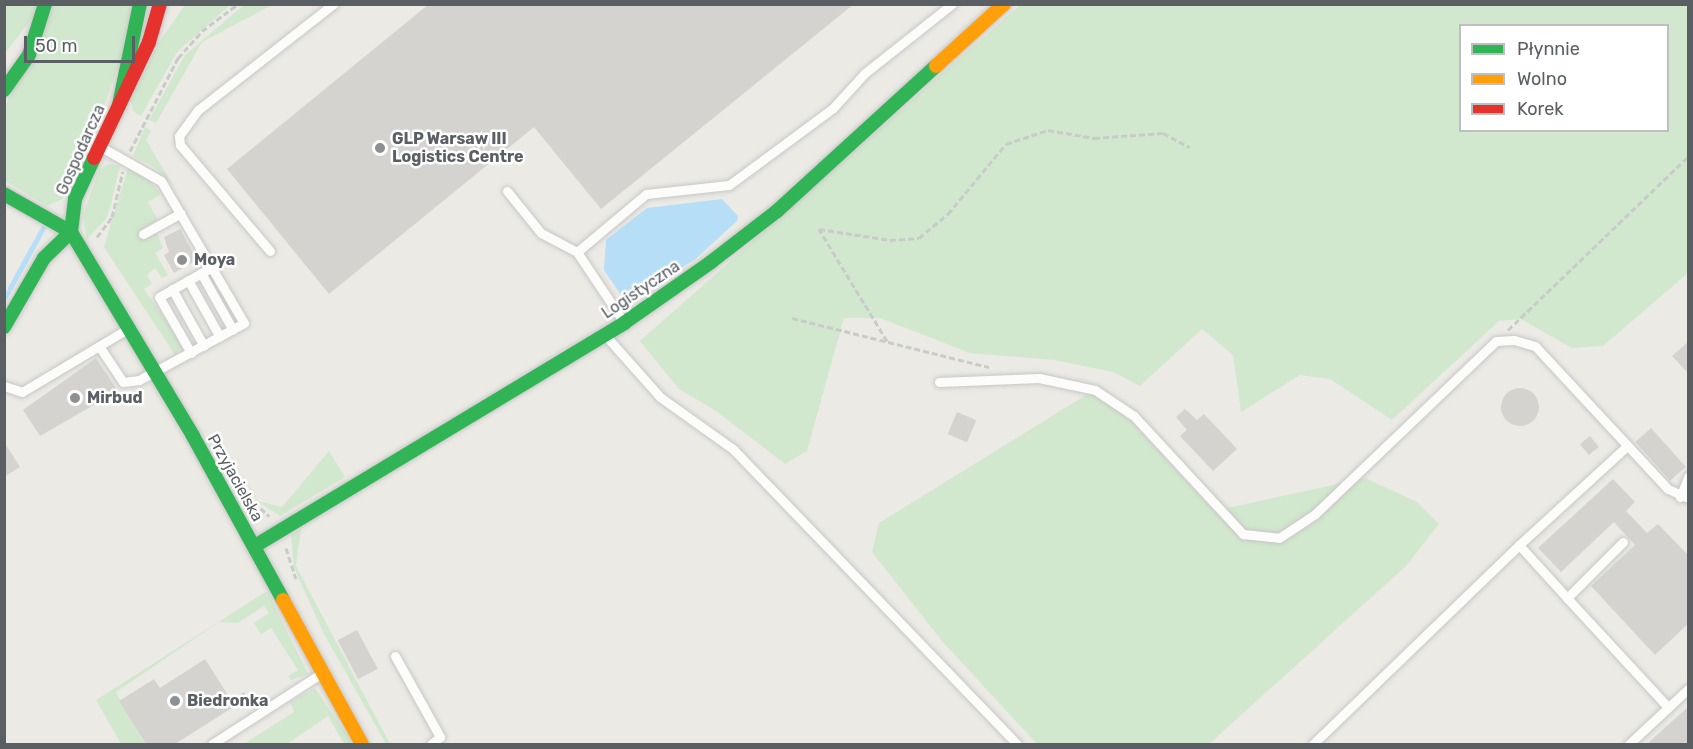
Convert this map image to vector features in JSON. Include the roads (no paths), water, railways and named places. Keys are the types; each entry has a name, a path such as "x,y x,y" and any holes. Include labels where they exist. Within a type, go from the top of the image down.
{"main road":[{"path":"4,90 29,55 45,4"},
{"path":"119,105 140,4"},
{"name":"Gospodarcza","path":"71,232 75,200 149,42 160,4"},
{"name":"Logistyczna","path":"255,546 624,323 777,211 1004,4"},
{"name":"Gospodarcza","path":"149,42 176,8"},
{"path":"4,194 71,232 44,258 4,327"},
{"name":"Przyjacielska","path":"71,232 156,372 255,546 362,744"}],"lane":[{"path":"270,251 180,145 179,136 198,110 333,4"},
{"path":"577,252 646,194 729,185 833,108 866,73 952,4"},
{"path":"99,346 123,382 156,372 244,323 182,213 161,181 127,159 100,146"},
{"path":"507,191 541,233 577,252 624,323"},
{"path":"143,234 182,213"},
{"path":"191,353 159,297 212,267"},
{"path":"201,273 232,330"},
{"path":"188,280 220,337"},
{"path":"172,289 204,346"},
{"path":"4,386 22,392 129,328"},
{"path":"604,335 660,397 733,449 1017,744"},
{"path":"939,382 1039,378 1095,390 1134,416 1243,534 1279,538 1315,514 1496,341 1514,340 1535,346 1627,446 1684,498 1689,477"},
{"path":"1313,744 1519,545 1627,446"},
{"path":"1567,598 1623,542"},
{"path":"1519,545 1668,707"},
{"path":"395,656 440,737 431,744"},
{"path":"212,744 322,673"},
{"path":"1629,744 1689,689"}],"water":[{"path":"722,199 738,216 737,221 693,261 629,296 621,295 604,270 606,240 647,208"}],"waterway":[{"path":"10,288 43,228"},
{"path":"4,298 8,292"}],"place":[{"name":"GLP Warsaw III Logistics Centre","path":"380,148"},
{"name":"Moya","path":"182,260"},
{"name":"Mirbud","path":"75,398"},
{"name":"Biedronka","path":"175,701"}]}
